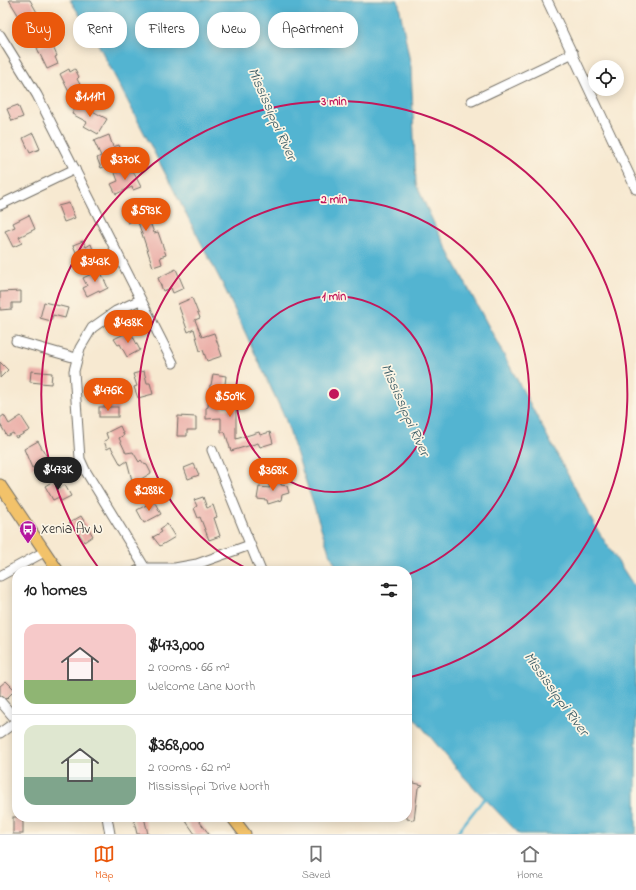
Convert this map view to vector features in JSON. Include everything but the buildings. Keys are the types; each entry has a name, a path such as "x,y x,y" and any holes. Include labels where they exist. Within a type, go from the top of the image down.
{"main road":[{"path":"0,485 54,566"},
{"path":"236,822 245,834"}],"street":[{"path":"547,0 636,189"},
{"path":"0,35 37,95 173,363"},
{"path":"472,101 572,53"},
{"path":"0,205 75,168"},
{"path":"139,566 80,459 74,377 76,358 83,341 92,328 116,311 140,300"},
{"path":"16,341 76,358"},
{"path":"212,450 259,566"},
{"path":"186,566 197,564 250,545"},
{"path":"18,566 44,552"},
{"path":"0,576 12,569"},
{"path":"0,702 12,715"},
{"path":"1,729 12,724"},
{"path":"108,822 110,834"}],"water":[{"name":"Mississippi River","path":"70,0 398,0 411,67 416,184 437,230 598,531 636,589 636,834 519,834 463,776 412,715 412,566 336,566 328,549 285,418 223,285 100,48 127,48 127,12 78,12"}],"waterway":[{"path":"456,834 483,800 489,799"}],"place":[{"name":"Xenia Av N","path":"28,544"}]}
